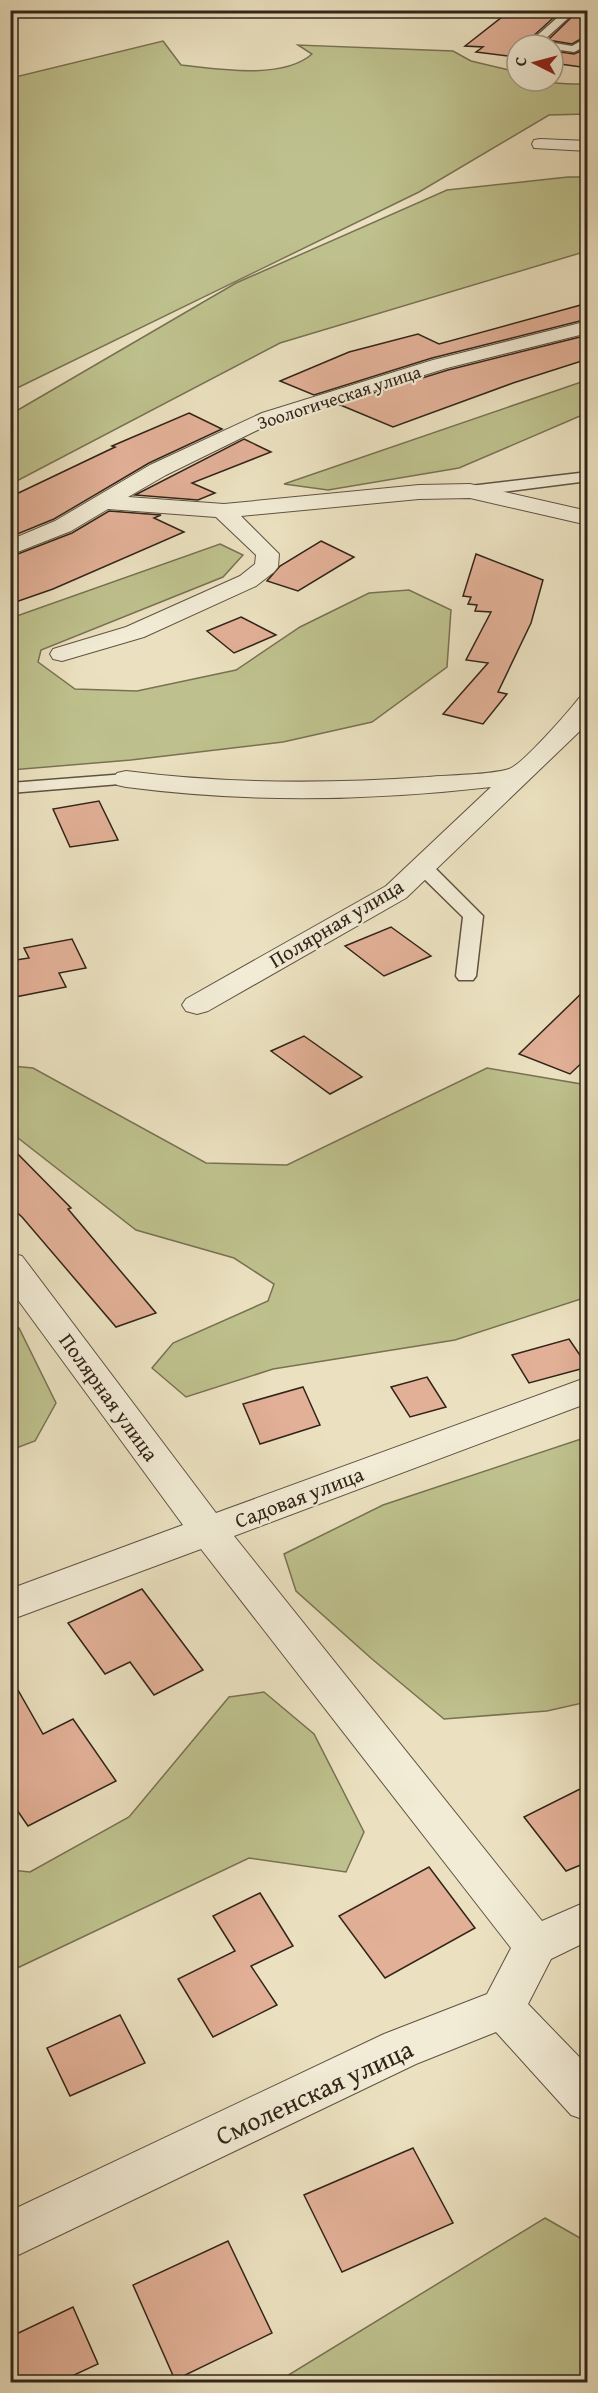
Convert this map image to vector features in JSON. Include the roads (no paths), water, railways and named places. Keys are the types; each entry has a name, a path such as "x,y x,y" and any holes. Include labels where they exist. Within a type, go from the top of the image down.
{"street":[{"path":"540,144 588,146"},
{"name":"Зоологическая улица","path":"10,548 63,526 158,470 269,417 440,364 588,327"},
{"path":"103,502 222,511 420,492 470,491 588,518"},
{"path":"62,654 135,632 248,581 266,567 268,554 222,511"},
{"name":"Полярная улица","path":"197,1005 396,891 573,724 588,703"},
{"path":"126,779 201,788 314,791 447,784 516,776"},
{"name":"Полярная улица","path":"10,1264 208,1531 535,1945"},
{"name":"Садовая улица","path":"10,1605 588,1389"},
{"path":"588,1920 535,1945 503,2008 588,2100"},
{"name":"Смоленская улица","path":"10,2236 400,2049 503,2008"}],"lane":[{"path":"546,33 572,10"},
{"path":"565,55 588,40"},
{"path":"565,48 574,49"},
{"path":"470,491 588,476"},
{"path":"10,788 126,779"},
{"path":"422,866 473,916 466,976"}]}
